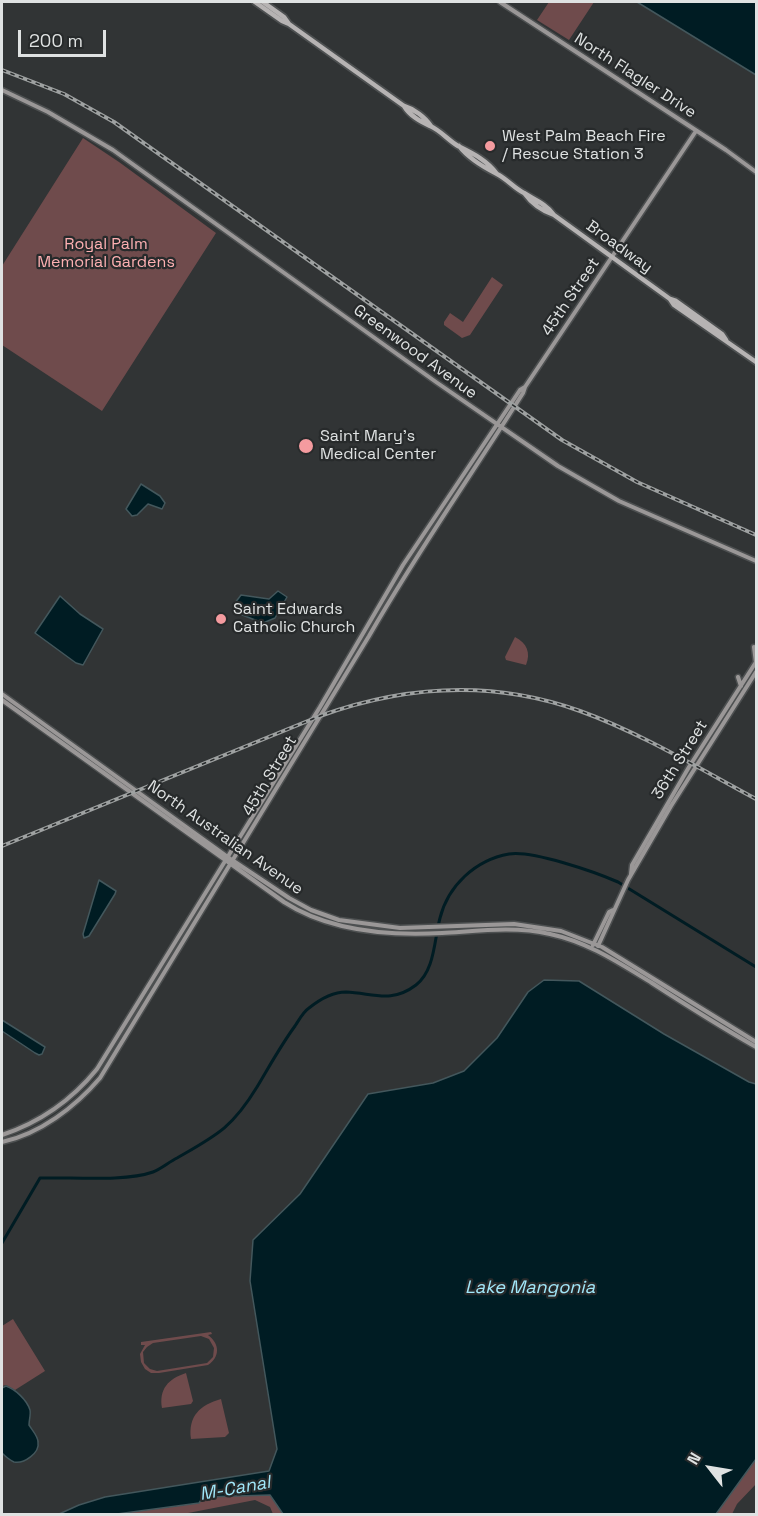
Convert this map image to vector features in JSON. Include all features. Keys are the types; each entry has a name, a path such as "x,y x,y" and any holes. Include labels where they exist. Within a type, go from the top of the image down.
{"main road":[{"name":"Broadway","path":"255,2 404,106 408,112 425,124 467,149 546,212 554,215 670,299 674,305 719,338 726,340 756,362"},
{"name":"Broadway","path":"264,2 284,17 289,24"},
{"name":"North Flagler Drive","path":"500,2 756,172"},
{"name":"Greenwood Avenue","path":"2,90 36,105 112,150 499,427 558,466 598,489 756,561"},
{"name":"45th Street","path":"2,1135 30,1125 54,1110 78,1091 94,1072 320,707 403,565 464,473 524,393 525,387 696,130"},
{"name":"45th Street","path":"2,1142 17,1138 44,1125 69,1108 93,1086 104,1072 408,568 499,427"},
{"path":"754,646 756,663"},
{"name":"36th Street","path":"631,874 632,865 656,822 756,663"},
{"name":"36th Street","path":"595,947 609,912 613,910 631,874 756,672"},
{"path":"738,677 741,686"},
{"name":"North Australian Avenue","path":"2,694 81,754"},
{"name":"North Australian Avenue","path":"2,700 226,858 284,903 315,918 379,932 431,934 445,930"},
{"name":"North Australian Avenue","path":"231,862 297,904 329,917 385,927 526,930 595,947 756,1042"},
{"name":"North Australian Avenue","path":"595,947 756,1047"}],"green space":[{"path":"549,2 594,2 569,40 537,20"},
{"name":"Royal Palm Memorial Gardens","path":"83,138 216,233 102,411 2,345 2,266"},
{"path":"492,277 503,285 470,335 462,338 444,325 444,322 450,313 463,322"},
{"path":"515,637 527,649 526,665 506,660 505,657"},
{"path":"13,1319 45,1371 15,1390 6,1385 2,1386 2,1326"},
{"path":"211,1332 212,1334 208,1335 215,1342 217,1350 215,1358 208,1365 151,1373 141,1362 140,1354 145,1345 141,1345 141,1342","holes":["201,1336 209,1339 214,1348 213,1357 207,1363 157,1371 150,1369 144,1363 143,1352 153,1343"]},
{"path":"186,1373 193,1401 191,1404 162,1408 162,1395 166,1386 174,1378"},
{"path":"221,1399 229,1433 225,1437 191,1439 191,1424 197,1413 201,1408"},
{"path":"756,1459 756,1484 737,1504 732,1514 716,1514"},
{"path":"270,1495 283,1514 273,1514 270,1507 255,1500 183,1514 117,1514 199,1503 203,1497"}],"water":[{"path":"637,2 756,2 756,75"},
{"path":"141,484 160,496 165,503 162,509 148,504 137,515 132,516 126,509"},
{"path":"278,591 287,597 275,618 263,623 237,613 235,610 235,603 241,595 269,599"},
{"path":"60,596 80,614 103,629 83,665 76,663 35,633"},
{"path":"99,880 116,891 89,936 84,938 83,934"},
{"name":"Lake Mangonia","path":"544,980 579,981 664,1034 756,1084 756,1459 716,1514 283,1514 270,1495 203,1497 199,1503 117,1514 59,1514 105,1497 269,1471 277,1449 250,1281 253,1240 300,1194 368,1094 433,1083 464,1071 497,1038 528,992"},
{"path":"2,1020 45,1047 42,1054 35,1053 2,1031"},
{"path":"6,1386 26,1402 30,1412 29,1425 38,1440 34,1454 18,1462 10,1460 2,1453 2,1388"}],"waterway":[{"path":"2,1243 40,1178 113,1178 153,1172 223,1129 248,1101 303,1014 317,1002 341,992 390,996 407,991 416,985 422,979 430,963 440,918 449,895 474,868 497,857 519,854 548,858 618,882 756,967"}],"railway":[{"path":"2,70 64,94 114,122 562,440 637,482 756,535"},
{"path":"2,846 320,716 385,698 450,690 515,694 580,711 648,741 756,799"}],"place":[{"name":"West Palm Beach Fire / Rescue Station 3","path":"490,146"},
{"name":"Saint Mary's Medical Center","path":"306,446"},
{"name":"Saint Edwards Catholic Church","path":"221,619"}],"water label":[{"name":"M-Canal","path":"235,1489"}]}
